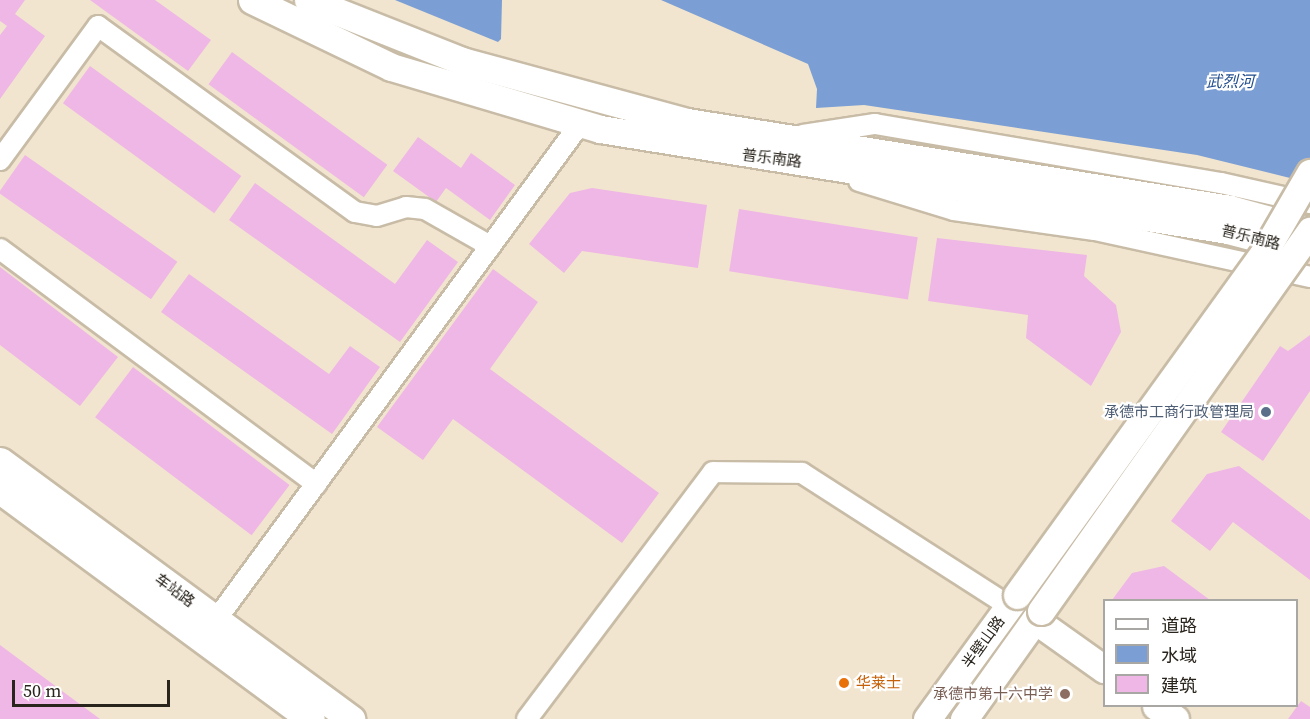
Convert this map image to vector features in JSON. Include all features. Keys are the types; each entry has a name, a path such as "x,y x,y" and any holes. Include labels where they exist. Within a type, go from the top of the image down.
{"main road":[{"name":"普乐南路","path":"252,0 391,67 580,124 791,149 1230,209 1310,231"},
{"name":"普乐南路","path":"308,0 462,61 574,95 791,149 1228,230 1310,252"},
{"name":"半壁山路","path":"927,719 1302,202 1310,173"},
{"name":"半壁山路","path":"964,719 1310,231"},
{"name":"车站路","path":"0,461 351,719"},
{"name":"车站路","path":"0,490 311,719"},
{"path":"1038,615 1103,668"},
{"path":"1159,707 1175,719"}],"street":[{"path":"0,160 98,26 356,212 377,216 406,207 424,208 490,246"},
{"path":"216,620 580,124"},
{"path":"791,149 875,124 1302,202"},
{"path":"791,149 954,210 1095,230 1310,278"},
{"path":"0,249 316,484"},
{"path":"527,719 713,472 802,473 1013,600"}],"water":[{"path":"395,0 502,0 501,39 498,42"},
{"name":"武烈河","path":"661,0 1310,0 1310,183 1197,155 864,105 816,108 817,89 808,64"}],"building":[{"path":"0,0 25,0 15,14 45,36 0,99 0,35 7,26 0,21"},
{"path":"90,0 155,0 211,40 188,71"},
{"path":"232,52 387,165 364,197 208,84"},
{"path":"90,66 241,176 214,213 63,103"},
{"path":"418,137 461,168 471,153 515,185 490,220 446,188 436,202 393,171"},
{"path":"25,155 177,262 151,299 0,194"},
{"path":"255,183 395,284 427,240 458,262 400,342 229,220"},
{"path":"592,188 707,205 698,268 582,251 564,273 529,244 570,193"},
{"path":"739,209 918,237 908,300 729,271"},
{"path":"937,238 1087,255 1084,276 1116,305 1121,332 1091,386 1026,338 1028,315 928,301"},
{"path":"0,267 118,357 80,406 0,345"},
{"path":"493,269 538,302 490,369 659,493 622,543 453,419 423,460 377,427"},
{"path":"189,274 329,374 350,346 380,367 332,434 161,312"},
{"name":"承德市工商行政管理局","path":"1310,335 1310,391 1263,461 1221,432 1280,346 1288,351"},
{"path":"133,367 290,485 252,535 95,417"},
{"path":"1239,466 1310,520 1310,580 1233,522 1210,551 1171,521 1207,474"},
{"path":"1164,566 1209,599 1113,599 1132,573"},
{"path":"0,645 100,719 0,719"},
{"path":"1301,701 1310,707 1310,719 1288,719"}],"place":[{"name":"承德市工商行政管理局","path":"1266,412"},
{"name":"华莱士","path":"844,683"},
{"name":"承德市第十六中学","path":"1065,694"}]}
